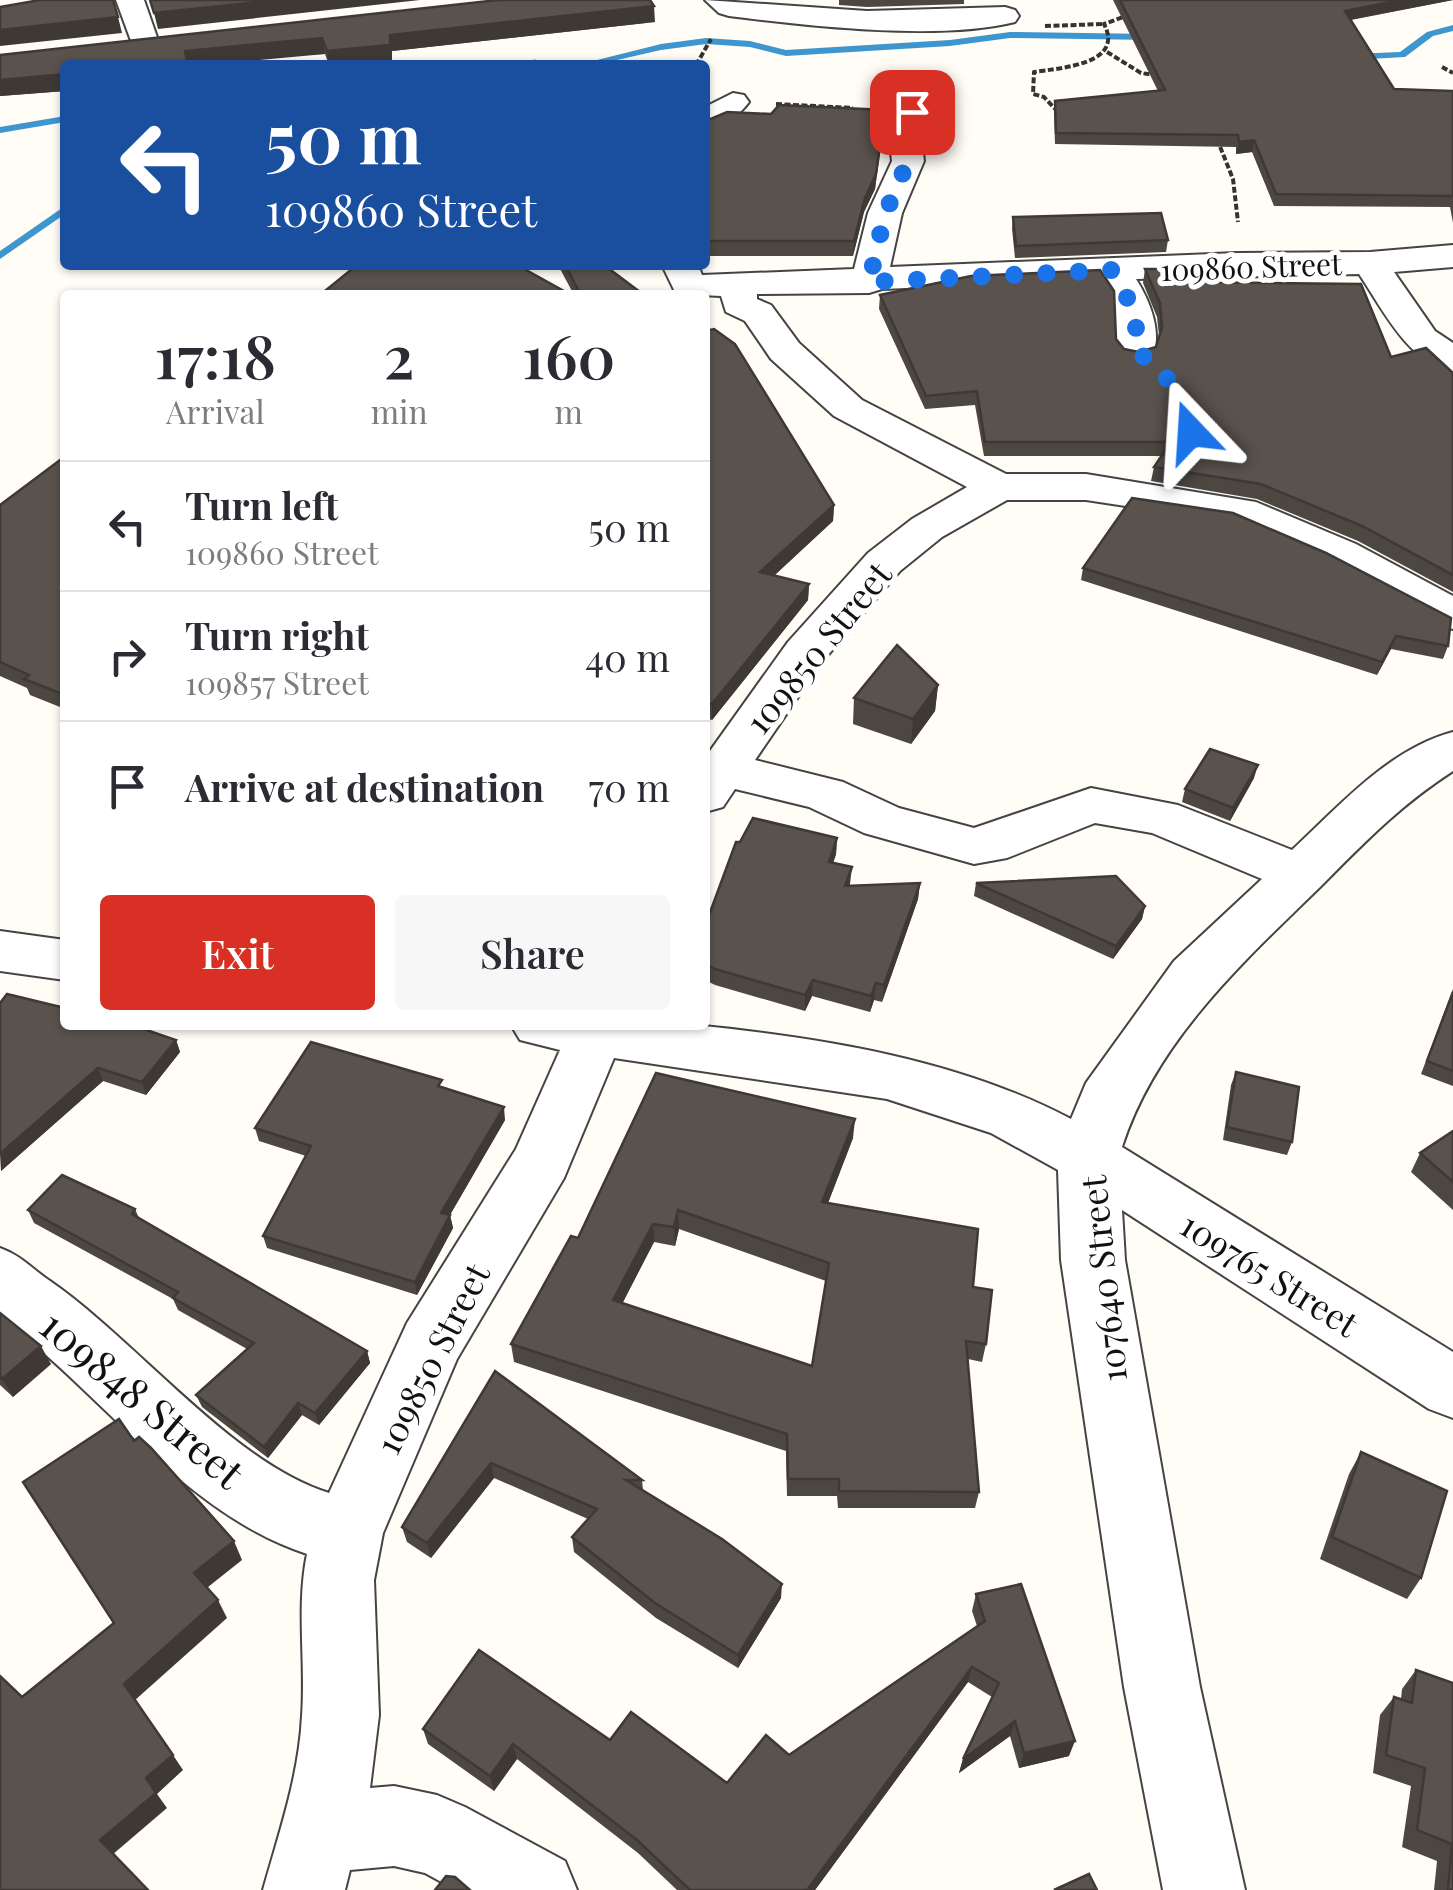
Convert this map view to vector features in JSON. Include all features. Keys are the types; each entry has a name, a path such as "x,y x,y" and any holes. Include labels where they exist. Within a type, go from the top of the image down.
{"street":[{"path":"130,0 144,44"},
{"path":"718,0 734,8 840,18 956,20 1005,16"},
{"path":"108,47 182,39"},
{"path":"710,118 733,102"},
{"path":"869,282 885,214 908,161 904,128 912,112"},
{"name":"109860 Street","path":"684,276 738,284 869,282 1237,264 1370,263 1453,256"},
{"path":"1370,263 1422,338 1453,361"},
{"path":"1112,270 1136,314 1136,351"},
{"path":"738,284 739,304 758,313 784,351 848,408 998,487 1086,487 1241,511 1340,553 1453,615"},
{"name":"109850 Street","path":"718,763 805,652 884,562 927,528 998,487"},
{"name":"107640 Street","path":"1204,1890 1162,1687 1093,1260 1088,1157 1107,1100 1136,1053 1194,976 1388,788 1453,748"},
{"path":"718,763 825,794 882,821 974,846 989,844 1091,805 1160,817 1214,836 1300,876"},
{"path":"0,950 60,959"},
{"name":"109850 Street","path":"313,1861 336,1768 341,1715 338,1580 347,1533 430,1344 542,1160 577,1030"},
{"path":"591,1030 888,1076 1012,1116 1088,1157"},
{"name":"109765 Street","path":"1088,1157 1453,1388"},
{"name":"109848 Street","path":"0,1276 17,1294 61,1324 227,1476 294,1516 347,1533"},
{"path":"313,1861 394,1826 438,1835 536,1890"}],"path":[{"path":"1005,16 1029,26 1104,24 1134,15"},
{"path":"1064,113 1053,111 1049,101 1032,94 1034,72 1094,59 1106,52 1111,32 1104,24"},
{"path":"699,60 706,46"},
{"path":"1106,52 1141,72 1168,76"},
{"path":"1442,67 1453,72"},
{"path":"733,102 912,112"},
{"path":"1213,132 1229,161 1238,202 1237,264"}],"building":[{"path":"40,0 113,0 118,17 0,30 0,7"},
{"path":"150,0 278,0 154,13"},
{"path":"498,0 650,0 654,6 390,35 390,45 327,51 322,38 185,51 187,60 60,60 60,74 0,80 0,55"},
{"path":"1120,0 1402,0 1345,11 1394,89 1453,91 1453,196 1276,194 1254,140 1239,142 1238,135 1056,133 1055,101 1165,90"},
{"path":"779,105 885,110 876,174 854,241 710,241 710,119 727,112 771,114"},
{"path":"1161,213 1168,240 1016,246 1013,217"},
{"path":"1145,269 1177,269 1180,282 1361,284 1391,357 1426,348 1453,373 1453,575 1362,526 1261,484 1154,467 1171,442 985,442 977,391 926,396 880,295 971,276 1100,270 1114,291 1116,339 1124,349 1139,352 1156,347 1162,327 1160,303"},
{"path":"351,270 526,270 562,290 326,290"},
{"path":"568,270 611,270 637,290 578,290"},
{"path":"710,330 735,344 834,505 760,572 809,584 712,704 710,703"},
{"path":"60,460 60,693 24,679 29,675 0,662 0,505"},
{"path":"1132,498 1233,513 1326,553 1451,618 1448,646 1396,636 1382,662 1083,568"},
{"path":"897,645 938,685 913,719 854,698"},
{"path":"1210,749 1258,765 1233,808 1185,789"},
{"path":"753,818 837,838 829,862 852,867 845,886 920,883 884,985 876,983 871,996 813,980 805,995 710,966 710,912 736,842 740,842"},
{"path":"1116,876 1145,906 1116,946 976,883"},
{"path":"1453,992 1453,1071 1427,1061"},
{"path":"7,994 60,1007 60,1030 147,1030 176,1040 142,1082 98,1068 0,1154 0,1003"},
{"path":"311,1042 442,1080 438,1086 504,1107 441,1213 450,1215 415,1282 263,1236 311,1146 255,1128"},
{"path":"1236,1072 1299,1087 1292,1142 1227,1127"},
{"path":"656,1073 855,1119 822,1202 978,1229 973,1287 992,1290 986,1344 966,1341 979,1492 839,1491 839,1479 788,1479 787,1434 511,1344 571,1236 578,1238","holes":["678,1210 829,1263 812,1366 613,1300 653,1224 674,1227"]},
{"path":"1453,1131 1453,1182 1420,1153"},
{"path":"62,1175 135,1209 132,1214 367,1351 315,1413 298,1403 264,1447 196,1395 254,1343 173,1298 178,1292 28,1210"},
{"path":"0,1313 41,1346 2,1379 0,1376"},
{"path":"495,1371 642,1480 626,1480 722,1539 782,1584 738,1655 655,1603 572,1537 597,1509 491,1463 427,1543 402,1527"},
{"path":"119,1419 134,1441 139,1437 151,1448 234,1541 194,1573 218,1600 124,1684 173,1755 146,1778 156,1793 100,1840 148,1890 0,1890 0,1676 22,1697 114,1623 23,1482"},
{"path":"1361,1452 1447,1491 1421,1578 1332,1537"},
{"path":"1021,1584 1075,1741 1024,1753 1015,1721 963,1759 999,1683 972,1667 807,1890 690,1890 637,1840 513,1744 490,1776 423,1729 479,1650 610,1740 631,1712 727,1783 766,1735 789,1755 985,1621 976,1594"},
{"path":"1416,1670 1453,1683 1453,1890 1448,1890 1452,1844 1417,1830 1425,1768 1386,1755 1394,1697 1412,1703"},
{"path":"1089,1874 1097,1890 1054,1890"},
{"path":"446,1876 455,1877 470,1890 435,1890"}],"waterway":[{"path":"1351,57 1402,55 1430,34 1453,28"},
{"path":"604,60 706,41 750,44 786,53 950,43 1010,35 1152,37"},
{"path":"0,130 60,120"},
{"path":"0,256 60,213"}],"route":[{"path":"912,112 904,128 908,161 885,214 869,282 1112,270 1133,302 1136,351 1160,368 1175,387 1188,412 1191,432"}]}
